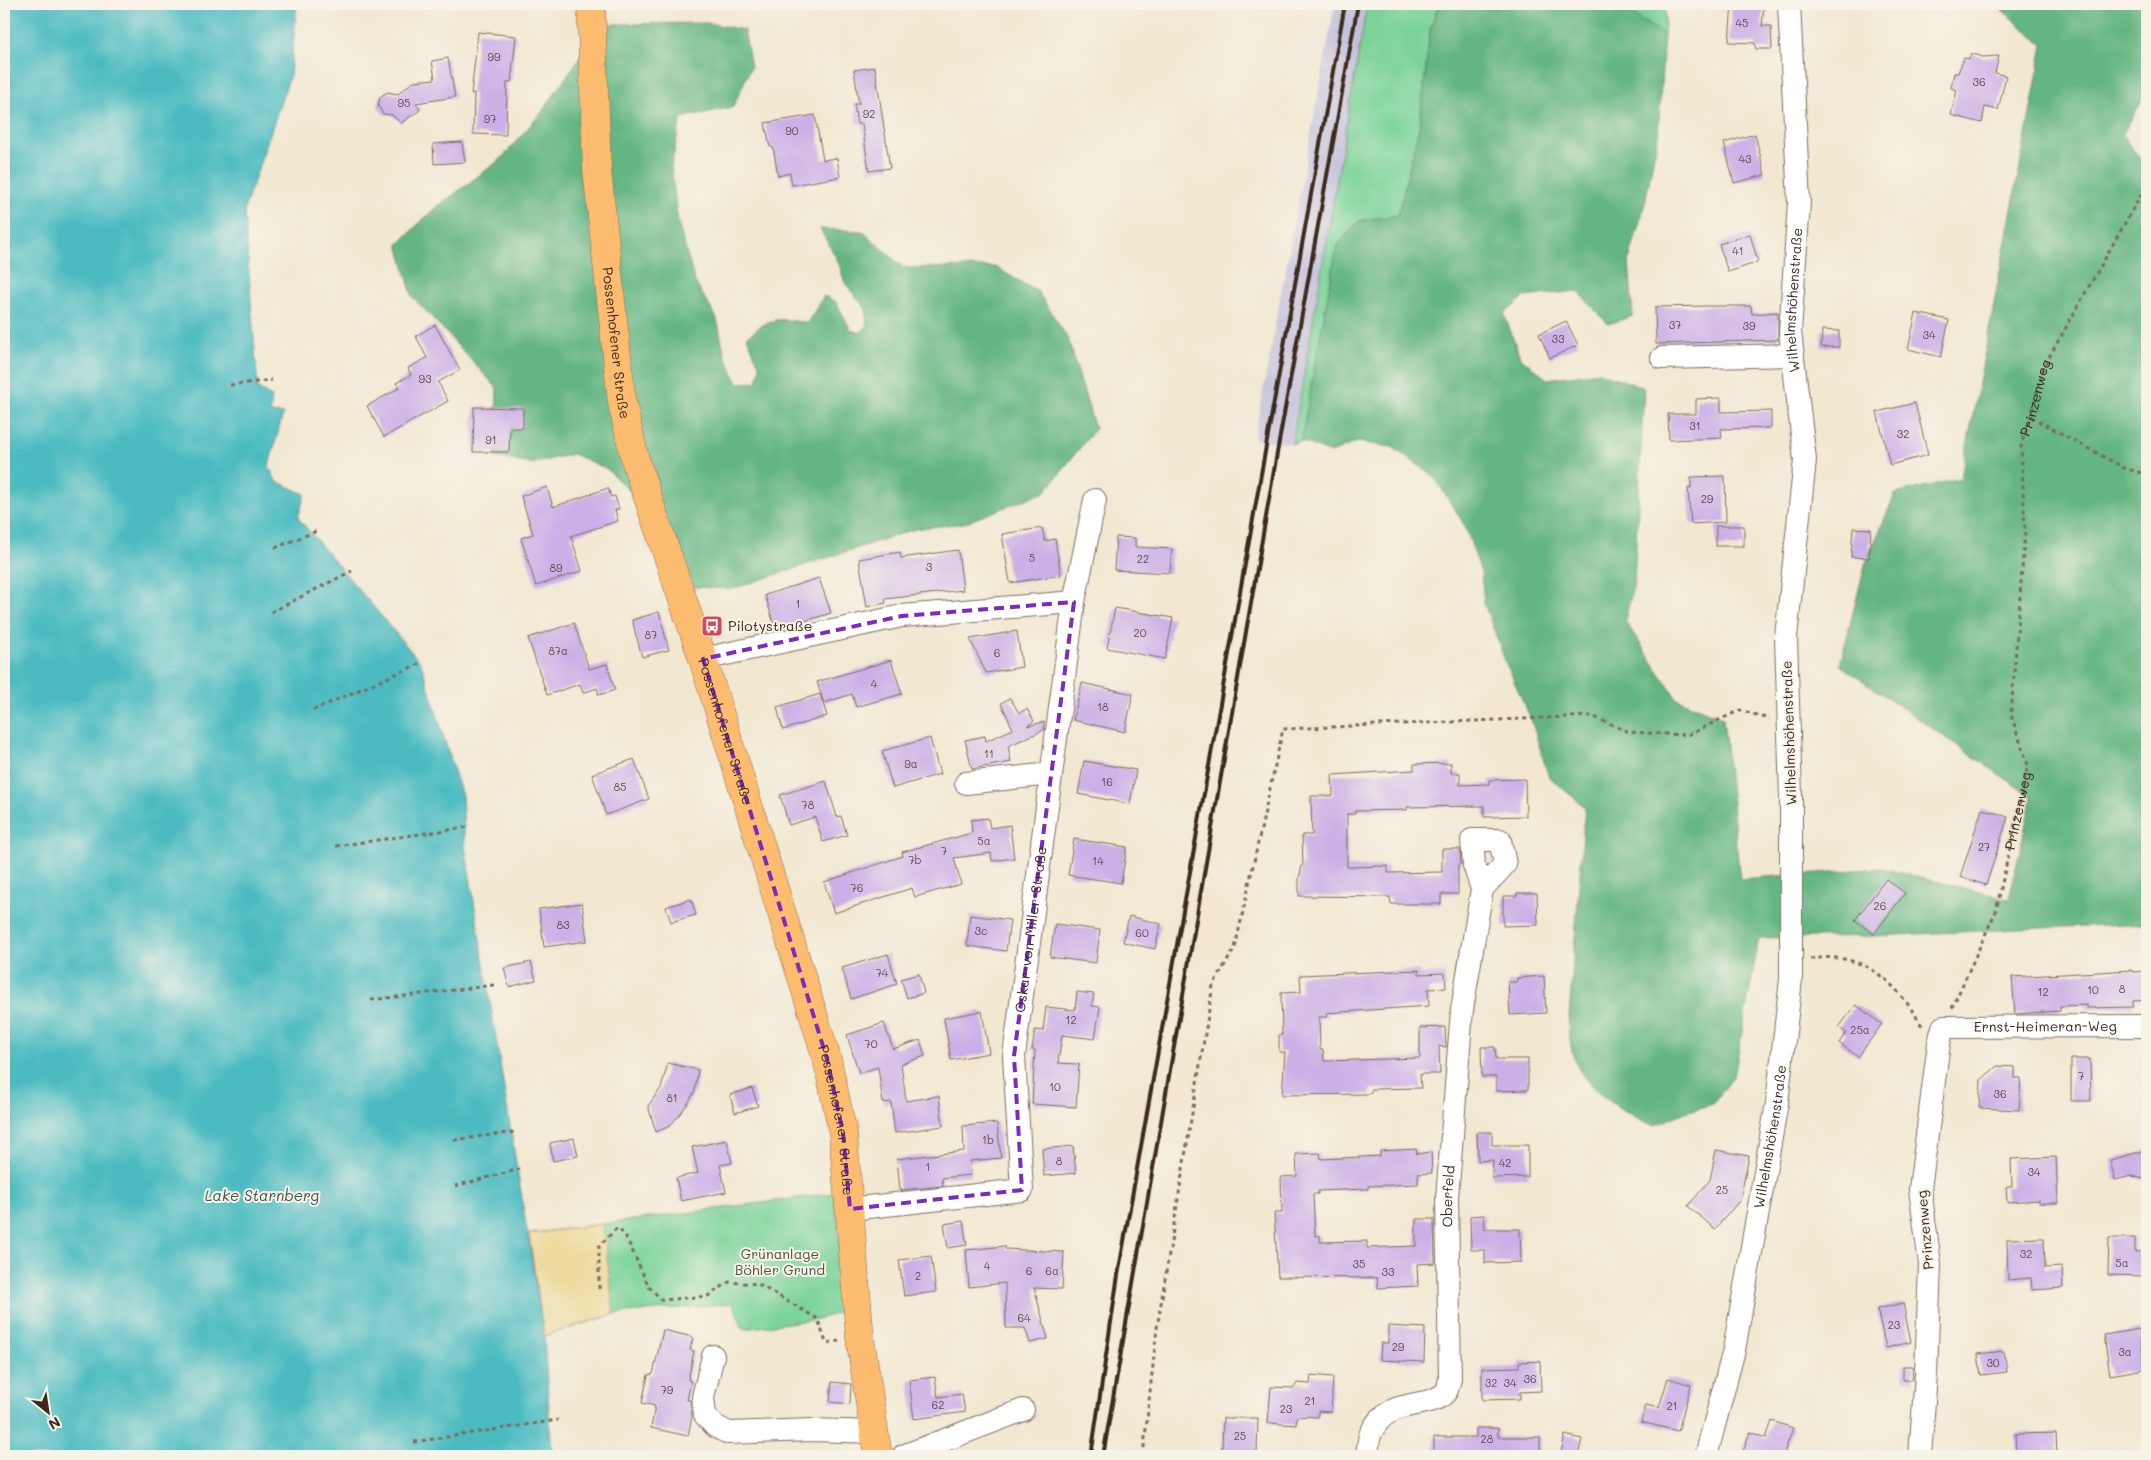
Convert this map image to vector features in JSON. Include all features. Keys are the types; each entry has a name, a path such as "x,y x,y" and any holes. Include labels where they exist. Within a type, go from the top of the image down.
{"main road":[{"name":"Possenhofener Straße","path":"591,4 597,170 622,403 636,463 703,659 827,1059 843,1133 860,1338 876,1444"}],"street":[{"name":"Wilhelmshöhenstraße","path":"1706,1456 1734,1350 1776,1103 1792,962 1786,637 1805,460 1790,332 1800,202 1788,4"},
{"path":"1662,358 1793,355"},
{"name":"Oskar-von-Miller-Straße","path":"850,1209 1022,1190 1014,1056 1074,602 1095,500"},
{"path":"703,659 902,616 1074,602"},
{"path":"966,783 1051,774"},
{"name":"Oberfeld","path":"1367,1456 1371,1433 1384,1416 1403,1406 1437,1399 1446,1392 1450,1378 1447,1198 1462,1010 1482,889"},
{"name":"Ernst-Heimeran-Weg","path":"1941,1035 2147,1026"},
{"name":"Prinzenweg","path":"1920,1456 1926,1374 1930,1264 1920,1189 1941,1035"},
{"path":"712,1356 703,1398 705,1415 715,1426 728,1433 813,1430 876,1444"},
{"path":"903,1456 1023,1410"}],"path":[{"name":"Prinzenweg","path":"1941,1035 1996,911 2028,765 2011,715 2025,529 2020,444 2031,417 2043,368 2147,184"},
{"path":"230,385 272,380"},
{"path":"2031,417 2126,469 2147,474"},
{"path":"275,548 319,530"},
{"path":"271,612 352,571"},
{"path":"313,710 421,663"},
{"path":"1143,1456 1157,1328 1212,985 1235,948 1283,729 1592,716 1629,732 1688,735 1740,710 1788,724"},
{"path":"336,846 469,827"},
{"path":"1792,962 1830,956 1864,965 1896,987 1906,999 1928,1035 1941,1035"},
{"path":"371,1000 495,985"},
{"path":"454,1140 515,1132"},
{"path":"455,1186 520,1170"},
{"path":"598,1289 599,1246 617,1228 626,1235 649,1287 662,1300 708,1296 729,1282 758,1284 818,1319 826,1344 860,1338"},
{"path":"414,1442 558,1420"}],"highlighted area":[{"path":"1074,602 1014,1056 1022,1190 850,1209 843,1133 827,1059 703,659 902,616"}],"shaded area":[{"path":"1335,4 1367,4 1292,444 1254,439"}],"green space":[{"path":"1367,4 1439,4 1430,30 1420,124 1398,215 1359,221 1337,246 1301,441 1292,444"},
{"path":"1439,4 1617,4 1664,35 1658,135 1645,203 1629,260 1633,316 1608,324 1578,291 1524,297 1504,314 1520,357 1547,379 1599,372 1644,388 1634,583 1625,621 1677,699 1723,718 1740,879 1881,868 2009,899 2032,797 1840,665 1865,565 1895,494 1961,478 2043,45 1995,4 2147,4 2147,92 2122,135 2147,168 2147,923 1874,936 1759,938 1734,1076 1713,1104 1685,1112 1654,1126 1620,1108 1589,1083 1575,1061 1568,1030 1585,807 1549,777 1531,719 1506,663 1484,603 1481,572 1465,526 1434,476 1392,447 1357,442 1331,453 1301,441 1337,246 1359,221 1398,215 1420,124 1430,30"},
{"path":"1617,4 1666,4 1664,35"},
{"path":"708,23 744,30 751,67 733,107 681,118 671,167 678,223 695,282 717,319 725,356 738,383 757,382 760,367 747,337 763,325 775,320 807,323 824,296 836,302 851,330 860,333 867,327 866,309 845,283 838,261 820,229 862,231 904,268 995,267 1038,292 1068,339 1095,429 1045,492 964,523 915,529 732,589 694,587 674,550 631,493 607,469 573,454 530,464 495,457 497,388 412,296 398,244 433,210 501,159 542,112 603,24"},
{"name":"Grünanlage Böhler Grund","path":"835,1193 846,1311 818,1319 743,1329 733,1303 614,1314 544,1336 529,1234"}],"sand":[{"path":"603,1224 614,1314 544,1336 529,1234"}],"water":[{"name":"Lake Starnberg","path":"4,4 297,4 290,75 244,210 258,389 272,397 270,413 283,414 269,466 276,481 305,494 298,518 421,663 462,796 465,846 544,1336 552,1456 4,1456"}],"building":[{"path":"1732,4 1764,4 1762,26 1771,26 1772,49 1756,49 1755,43 1729,42"},
{"path":"478,32 516,36 511,82 507,82 506,135 473,134 474,93 471,94"},
{"path":"1971,53 1983,57 1999,56 1995,73 2006,76 1998,110 1985,107 1982,123 1951,115 1957,90 1951,88 1954,73 1958,73 1964,58 1969,59"},
{"path":"448,58 455,97 416,103 420,110 401,123 392,115 383,114 378,106 380,97 387,92 398,94 414,81 435,79 432,61"},
{"path":"875,67 890,168 869,171 862,124 857,124 854,104 859,104 854,70"},
{"path":"815,115 823,160 837,158 840,177 792,185 790,173 778,176 773,147 770,147 765,123"},
{"path":"1755,134 1765,175 1734,183 1724,143"},
{"path":"462,142 465,162 434,164 433,144"},
{"path":"1750,234 1758,262 1728,272 1719,244"},
{"path":"1751,306 1752,314 1778,312 1778,340 1656,344 1655,307"},
{"path":"1916,313 1949,320 1941,357 1908,349"},
{"path":"1566,321 1578,345 1550,358 1539,334"},
{"path":"435,325 460,370 438,382 448,401 384,437 367,406 399,388 396,383 411,375 408,368 427,358 416,336"},
{"path":"1822,330 1839,331 1839,347 1821,347"},
{"path":"1721,398 1721,412 1771,411 1771,428 1721,429 1722,438 1669,440 1668,414 1696,414 1696,399"},
{"path":"1915,403 1928,455 1890,465 1877,412"},
{"path":"474,407 523,408 523,428 510,428 509,452 473,452"},
{"path":"1725,476 1726,522 1691,524 1688,488 1691,489 1691,477"},
{"path":"547,487 553,507 608,488 611,497 615,496 619,509 615,510 618,521 571,536 582,571 536,586 521,538 533,534 521,496"},
{"path":"1716,526 1744,526 1744,546 1716,546"},
{"path":"1042,528 1045,541 1055,539 1061,575 1010,583 1002,534"},
{"path":"1853,528 1871,529 1869,558 1851,557"},
{"path":"1116,537 1135,538 1135,547 1172,549 1170,573 1114,570"},
{"path":"958,550 963,590 885,599 886,603 867,607 859,559 900,552 901,558"},
{"path":"819,578 831,613 776,630 765,595"},
{"path":"1115,608 1173,618 1165,659 1107,648"},
{"path":"659,612 669,650 642,657 632,620"},
{"path":"574,623 589,669 607,664 615,690 599,695 597,688 583,693 580,684 547,695 528,638"},
{"path":"1017,631 1022,667 986,673 970,639"},
{"path":"891,660 902,694 856,707 852,694 824,703 817,682"},
{"path":"1082,683 1133,694 1125,732 1073,720"},
{"path":"820,694 827,716 783,730 777,707"},
{"path":"1010,698 1019,713 1027,709 1034,721 1027,726 1044,722 1044,730 1008,746 1011,762 972,769 965,740 985,736 986,741 1013,729 1001,703"},
{"path":"930,738 940,774 893,788 882,751"},
{"path":"634,759 649,799 606,815 592,774"},
{"path":"1084,761 1136,770 1130,804 1078,794"},
{"path":"1451,763 1451,773 1460,773 1460,785 1489,784 1489,780 1525,779 1526,816 1484,817 1484,806 1407,807 1407,810 1355,811 1355,814 1347,814 1347,867 1388,866 1388,873 1442,872 1442,849 1460,849 1461,864 1458,865 1458,894 1441,894 1441,904 1391,904 1390,897 1299,896 1299,878 1303,862 1302,835 1312,835 1311,796 1333,796 1332,775 1414,770 1414,764"},
{"path":"826,781 837,817 841,816 847,835 823,842 815,817 789,825 780,795"},
{"path":"1982,809 2008,817 1986,885 1960,877"},
{"path":"988,818 990,828 1010,825 1014,858 992,861 991,853 954,858 961,884 915,897 912,888 834,913 824,882 903,856 902,852 972,833 971,820"},
{"path":"1074,839 1127,847 1121,883 1068,875"},
{"path":"1886,879 1905,893 1874,934 1855,920"},
{"path":"1517,893 1537,893 1538,925 1503,926 1503,896 1517,896"},
{"path":"691,899 696,915 671,922 666,907"},
{"path":"582,903 587,941 544,947 539,909"},
{"path":"970,915 1010,920 1006,951 967,946"},
{"path":"1129,916 1161,924 1155,949 1123,942"},
{"path":"1055,924 1100,930 1096,963 1050,957"},
{"path":"888,954 897,984 851,999 842,968"},
{"path":"531,962 536,980 509,987 504,968"},
{"path":"1419,970 1419,974 1445,973 1446,988 1428,989 1429,1006 1326,1013 1327,1017 1319,1017 1320,1050 1323,1050 1324,1061 1420,1058 1420,1028 1445,1027 1446,1047 1439,1046 1440,1074 1420,1074 1421,1088 1372,1089 1370,1094 1282,1095 1285,1052 1279,1052 1279,1035 1282,1035 1281,993 1301,992 1300,975"},
{"path":"2132,970 2132,972 2147,971 2147,1000 2133,1001 2133,1007 2087,1008 2087,1005 2060,1006 2060,1011 2015,1014 2012,977"},
{"path":"919,974 924,993 907,998 901,979"},
{"path":"1544,976 1546,1013 1510,1015 1508,982 1517,982 1517,978"},
{"path":"1077,992 1094,994 1092,1006 1100,1007 1095,1039 1062,1035 1058,1063 1079,1064 1076,1107 1032,1104 1035,1050 1032,1050 1035,1030 1043,1031 1046,1007 1075,1010"},
{"path":"1856,1005 1882,1024 1858,1057 1839,1043 1846,1033 1839,1027"},
{"path":"982,1011 989,1053 951,1060 944,1018"},
{"path":"884,1023 893,1049 920,1040 925,1056 901,1064 906,1101 939,1096 943,1126 895,1133 891,1102 883,1103 878,1067 859,1073 847,1035"},
{"path":"1481,1047 1495,1047 1496,1059 1528,1059 1528,1090 1496,1091 1496,1077 1482,1077"},
{"path":"2071,1059 2090,1059 2091,1101 2071,1101"},
{"path":"668,1063 698,1070 695,1091 687,1105 670,1126 656,1132 648,1106 661,1088"},
{"path":"1997,1066 2015,1067 2015,1078 2021,1078 2019,1110 1979,1108 1981,1080"},
{"path":"752,1088 758,1106 735,1113 730,1095"},
{"path":"997,1123 1001,1158 970,1161 971,1175 942,1178 943,1186 900,1190 897,1159 964,1151 963,1126"},
{"path":"1477,1132 1492,1132 1492,1145 1528,1145 1528,1177 1492,1178 1493,1160 1478,1161"},
{"path":"574,1138 578,1156 553,1161 550,1143"},
{"path":"727,1140 732,1163 720,1165 726,1192 681,1201 676,1178 698,1173 692,1147"},
{"path":"1073,1146 1076,1173 1044,1176 1042,1149"},
{"path":"1416,1149 1417,1154 1431,1152 1432,1173 1418,1174 1418,1184 1368,1186 1368,1189 1318,1191 1318,1194 1313,1194 1315,1236 1320,1235 1320,1242 1367,1241 1367,1248 1416,1246 1416,1219 1434,1219 1435,1263 1417,1264 1418,1286 1378,1288 1377,1278 1278,1277 1274,1213 1282,1213 1281,1177 1297,1176 1296,1154 1320,1153 1321,1159 1380,1156 1380,1151"},
{"path":"1716,1150 1749,1156 1740,1200 1715,1229 1688,1206 1710,1180"},
{"path":"2147,1150 2147,1180 2132,1176 2115,1180 2110,1160"},
{"path":"2056,1157 2058,1203 2039,1203 2039,1200 2007,1202 2006,1187 2012,1187 2011,1159"},
{"path":"1484,1215 1485,1229 1520,1229 1521,1262 1485,1263 1485,1250 1471,1250 1470,1216"},
{"path":"963,1221 967,1245 948,1248 944,1224"},
{"path":"2044,1238 2045,1268 2062,1267 2063,1288 2032,1290 2031,1278 2008,1280 2007,1239"},
{"path":"2109,1238 2135,1238 2135,1252 2147,1251 2147,1276 2108,1275"},
{"path":"1005,1246 1005,1249 1064,1252 1062,1289 1034,1288 1048,1339 1030,1343 1025,1328 1006,1328 1005,1283 969,1287 966,1250"},
{"path":"931,1256 936,1292 904,1296 899,1260"},
{"path":"1903,1303 1911,1342 1886,1348 1877,1309"},
{"path":"1388,1326 1425,1328 1424,1362 1380,1360 1381,1343 1388,1343"},
{"path":"2139,1329 2145,1369 2110,1375 2104,1335"},
{"path":"663,1330 693,1337 690,1350 694,1351 688,1380 691,1381 687,1400 690,1400 692,1416 688,1436 651,1428 655,1406 642,1403 648,1375 653,1374"},
{"path":"2004,1351 2007,1372 1981,1375 1978,1354"},
{"path":"1540,1361 1541,1391 1520,1392 1520,1399 1482,1400 1482,1368 1519,1367 1519,1362"},
{"path":"1903,1366 1913,1366 1912,1380 1903,1380"},
{"path":"1311,1375 1333,1377 1331,1412 1318,1411 1318,1417 1297,1416 1296,1425 1268,1423 1271,1387 1294,1388 1297,1383 1310,1384"},
{"path":"935,1377 938,1397 962,1394 965,1412 914,1419 909,1380"},
{"path":"1668,1378 1691,1385 1678,1431 1641,1422 1646,1405 1659,1408"},
{"path":"832,1382 851,1384 850,1404 830,1402"},
{"path":"1223,1418 1258,1418 1257,1453 1222,1451"},
{"path":"1772,1421 1793,1428 1783,1456 1741,1456 1750,1432 1766,1438"},
{"path":"1476,1428 1498,1428 1498,1437 1540,1437 1540,1456 1434,1456 1434,1437 1476,1437"},
{"path":"2056,1433 2057,1456 2016,1456 2015,1434"},
{"path":"1565,1435 1582,1439 1578,1456 1561,1452"}],"railway":[{"path":"1091,1456 1118,1275 1345,4"},
{"path":"1103,1456 1280,436 1358,4"}],"place":[{"name":"Pilotystraße","path":"712,626"}]}
